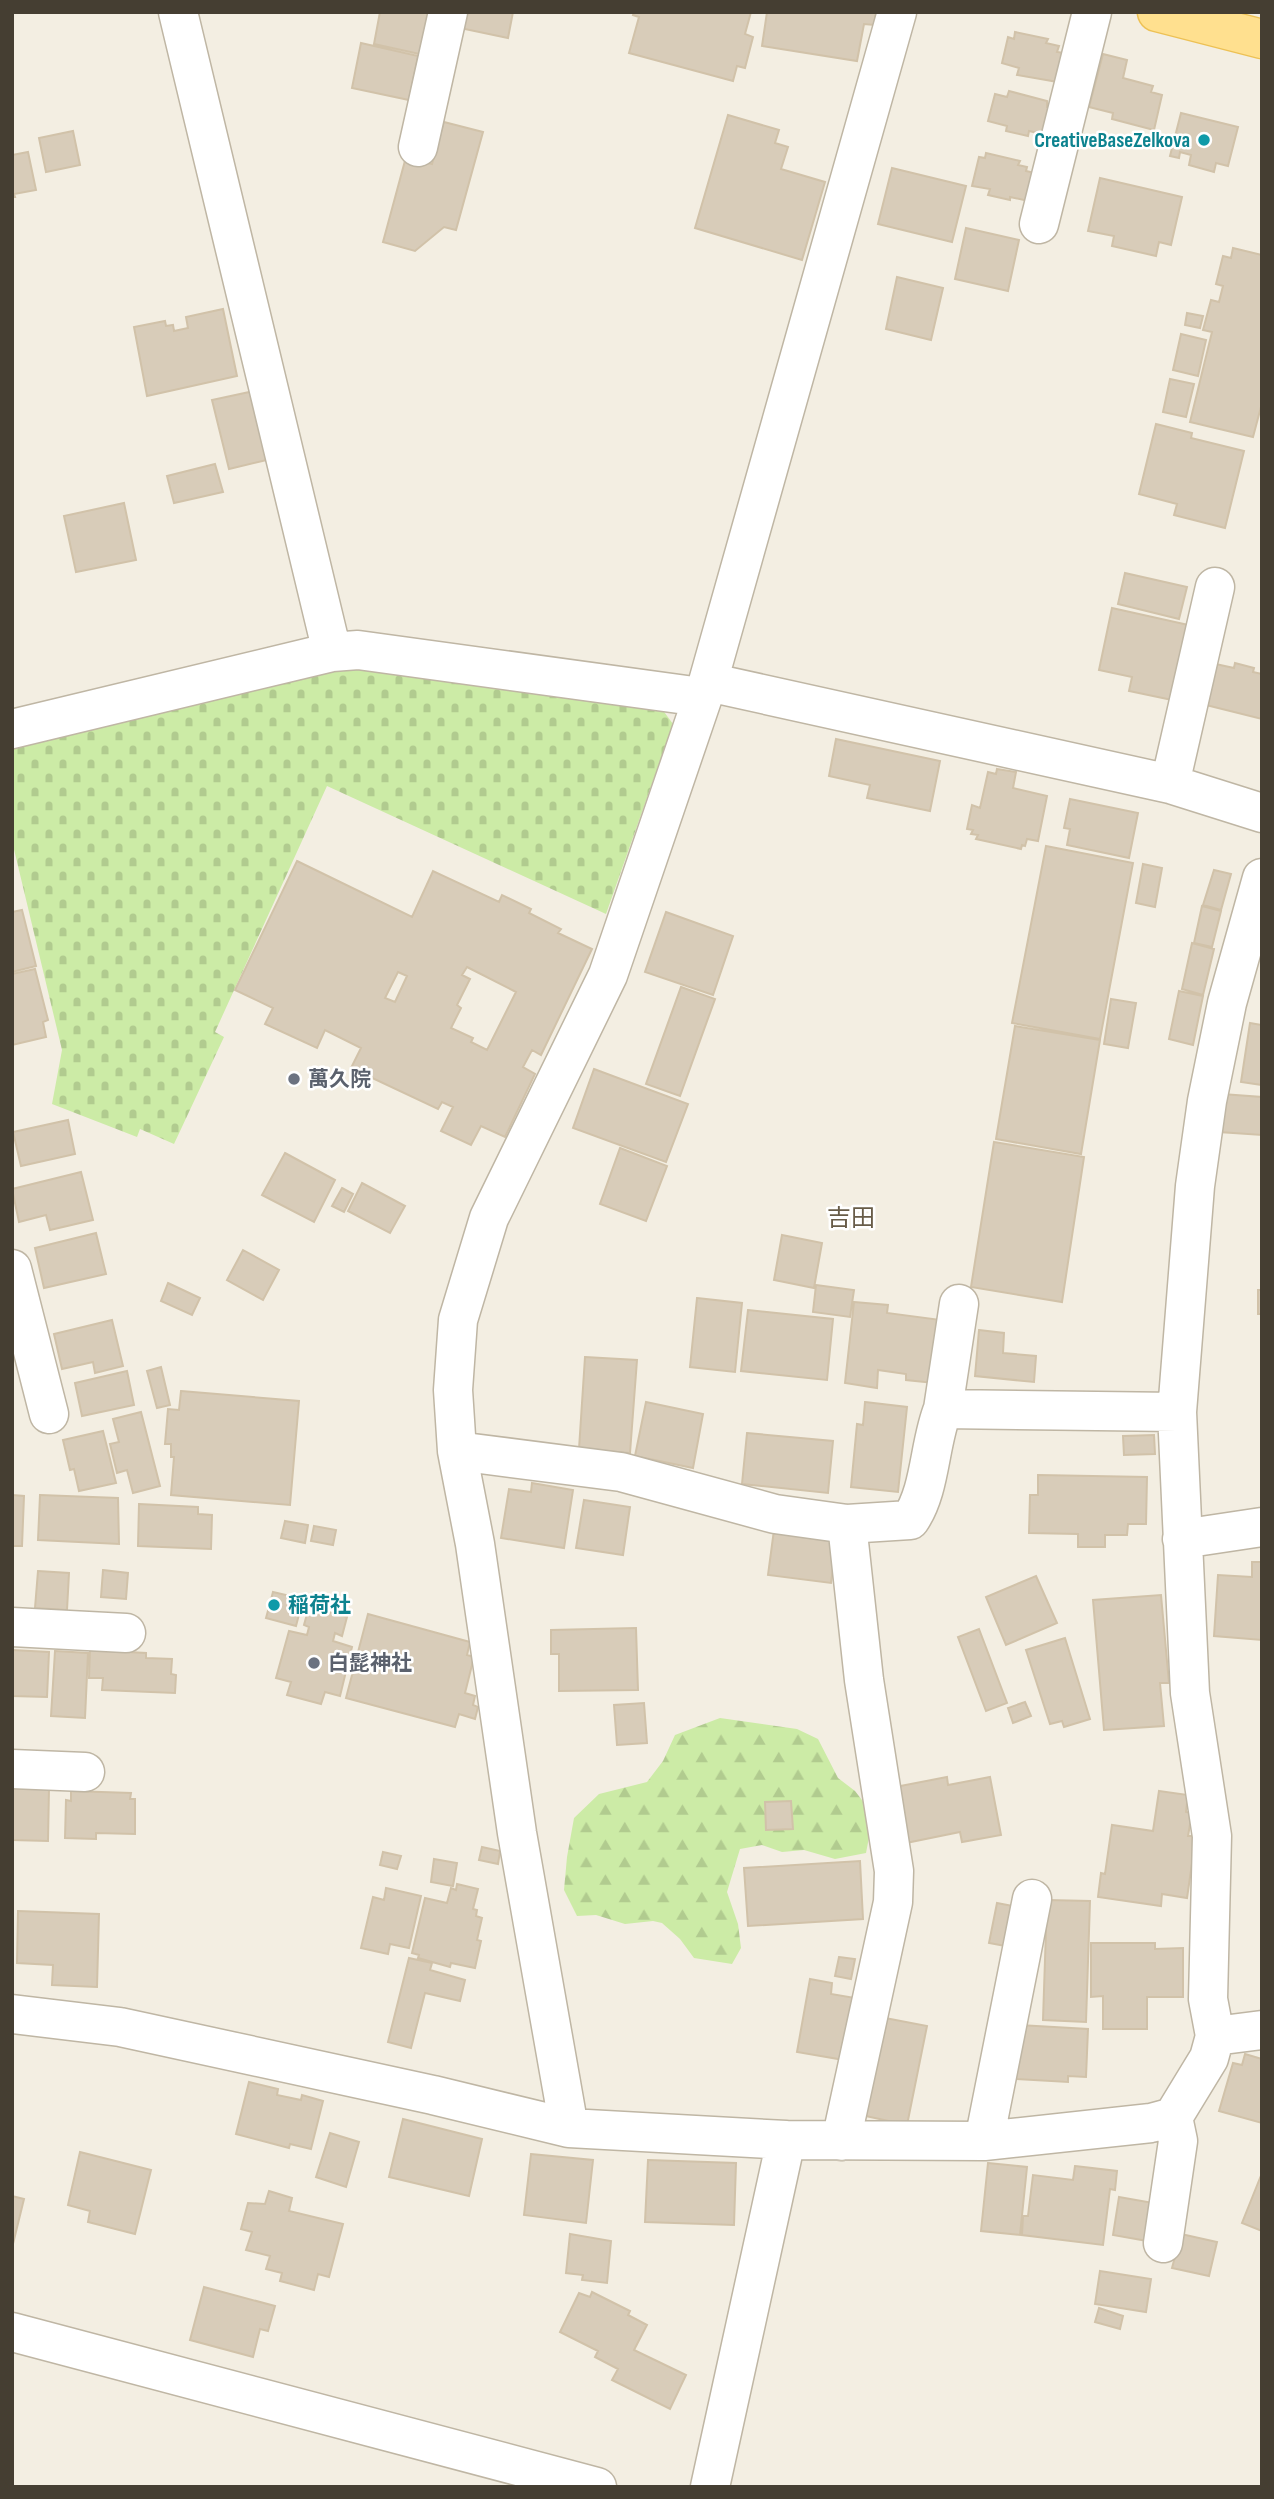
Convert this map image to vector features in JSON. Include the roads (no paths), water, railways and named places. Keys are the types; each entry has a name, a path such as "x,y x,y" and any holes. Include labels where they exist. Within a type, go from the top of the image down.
{"main road":[{"path":"1157,12 1262,39"}],"street":[{"path":"178,12 331,652"},
{"path":"418,147 448,12"},
{"path":"569,2128 517,1833 475,1544 457,1451 453,1390 458,1320 489,1218 608,975 704,690 897,12"},
{"path":"1039,224 1092,12"},
{"path":"1170,784 1215,587"},
{"path":"12,729 331,652 358,650 704,690 1170,784 1262,813"},
{"path":"1163,2244 1178,2141 1173,2117 1209,2058 1215,2036 1208,1999 1212,1836 1191,1693 1177,1412 1195,1185 1207,1101 1227,1003 1262,878"},
{"path":"12,1269 49,1414"},
{"path":"457,1451 621,1472 775,1514 847,1524 911,1520 920,1506 935,1429 943,1409 959,1304"},
{"path":"943,1409 1177,1412"},
{"path":"841,2141 893,1902 894,1871 864,1680 847,1524"},
{"path":"1182,1539 1262,1527"},
{"path":"12,1628 127,1633"},
{"path":"12,1769 85,1772"},
{"path":"984,2141 1032,1899"},
{"path":"12,2014 120,2027 433,2095 569,2128 786,2140 984,2141 1151,2123 1173,2117"},
{"path":"1215,2036 1262,2030"},
{"path":"710,2487 786,2140"},
{"path":"12,2332 597,2487"}],"place":[{"name":"CreativeBaseZelkova","path":"1204,140"},
{"name":"萬久院","path":"294,1079"},
{"name":"稲荷社","path":"274,1605"},
{"name":"白髭神社","path":"314,1663"}],"district":[{"name":"吉田","path":"851,1218"}]}
